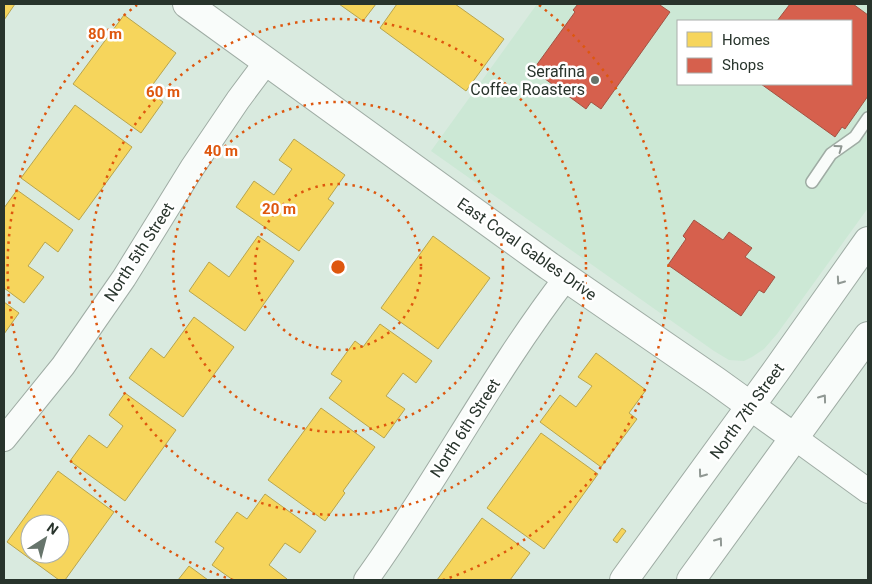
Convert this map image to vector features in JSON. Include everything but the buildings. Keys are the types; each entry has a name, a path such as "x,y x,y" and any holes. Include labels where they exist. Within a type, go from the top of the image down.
{"street":[{"name":"East Coral Gables Drive","path":"187,4 549,266 751,406 868,491"},
{"name":"North 5th Street","path":"4,439 63,366 124,278 192,168 267,61"},
{"name":"North 7th Street","path":"624,580 868,241"},
{"name":"North 6th Street","path":"366,580 393,543 436,472 541,310 566,278"},
{"path":"691,580 868,336"}],"lane":[{"path":"812,182 831,154 855,137 868,118"}],"shaded area":[{"path":"537,4 868,4 868,208 777,334 764,349 744,361 729,360 431,151"}],"place":[{"name":"Serafina Coffee Roasters","path":"595,80"}]}
